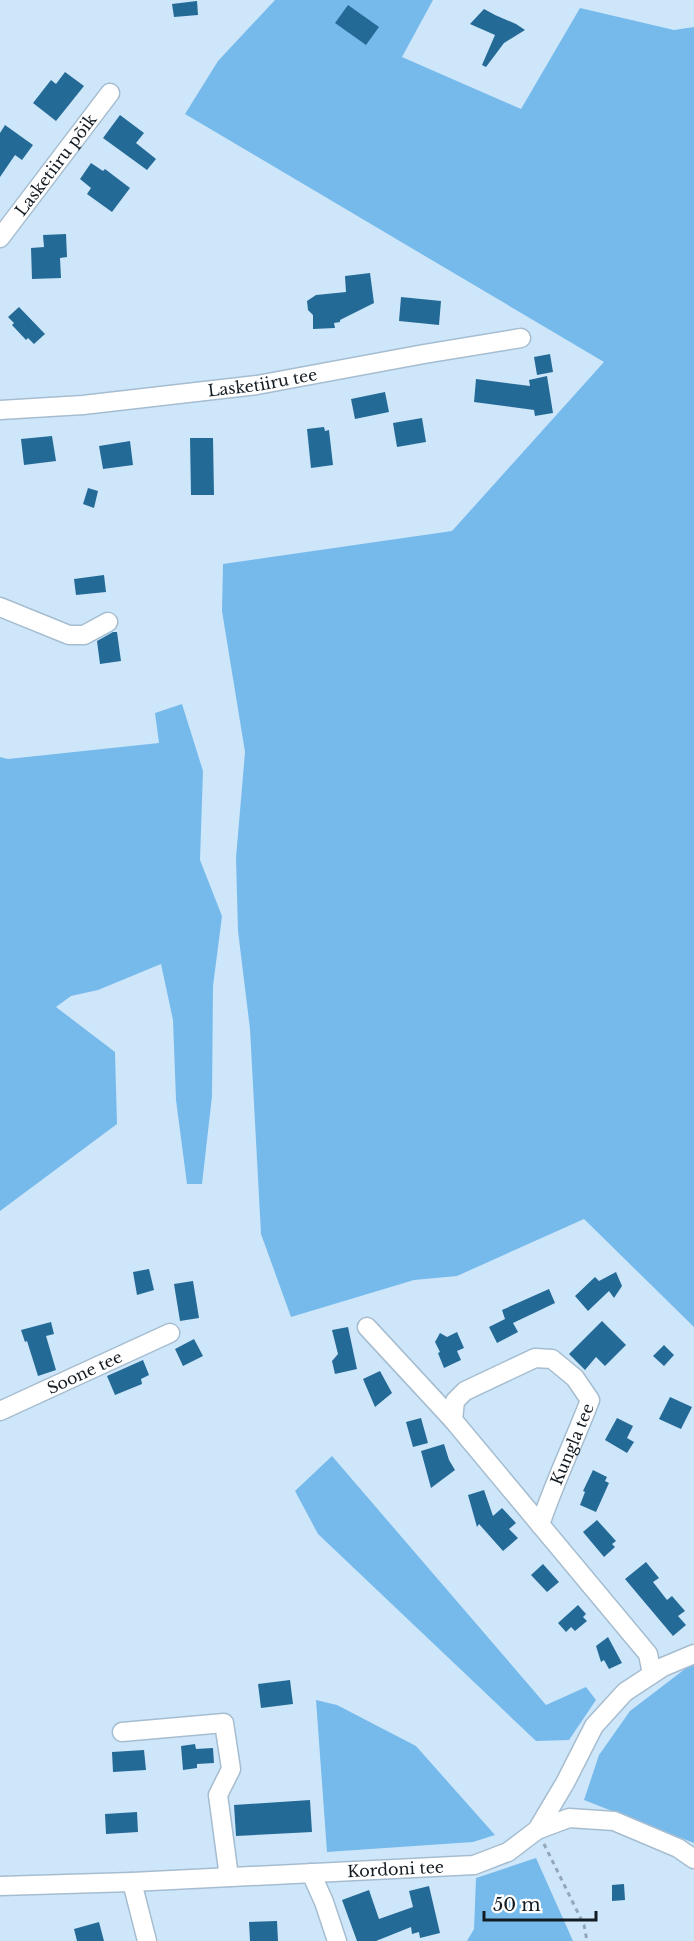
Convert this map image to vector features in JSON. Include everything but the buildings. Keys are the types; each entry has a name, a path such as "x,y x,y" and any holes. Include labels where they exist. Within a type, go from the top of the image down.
{"street":[{"name":"Lasketiiru põik","path":"0,238 110,93"},
{"name":"Lasketiiru tee","path":"0,410 83,405 257,385 521,338"},
{"path":"0,607 69,635 84,635 108,622"},
{"path":"367,1327 453,1420 648,1654 652,1674"},
{"name":"Soone tee","path":"0,1411 170,1333"},
{"name":"Kungla tee","path":"453,1420 455,1401 465,1390 535,1358 552,1359 575,1378 590,1400 540,1525"},
{"name":"Kordoni tee","path":"0,1886 132,1882 474,1865 508,1852 537,1830 566,1784 594,1726 625,1692 663,1667 694,1654"},
{"path":"122,1732 224,1723 231,1769 218,1795 229,1877"},
{"path":"537,1830 569,1818 614,1821 678,1848 694,1859"},
{"path":"310,1873 324,1902 337,1941"},
{"path":"132,1882 147,1941"}],"path":[{"path":"537,1830 584,1925 587,1941"}],"shaded area":[{"path":"275,0 433,0 402,57 521,109 580,8 674,30 694,27 694,1327 584,1219 457,1276 414,1280 291,1317 261,1234 250,1029 238,931 236,858 245,752 222,611 223,564 452,531 604,362 185,114 218,61"},
{"path":"182,704 203,771 200,860 222,916 213,986 212,1096 202,1184 187,1184 176,1100 173,1020 161,964 98,990 71,996 56,1007 115,1052 117,1124 0,1211 0,757 8,759 159,743 155,713"},
{"path":"332,1456 546,1705 586,1687 596,1700 569,1740 536,1741 318,1534 295,1491"},
{"path":"694,1662 694,1843 584,1800 599,1755 630,1711"},
{"path":"316,1700 337,1705 416,1746 495,1835 473,1842 327,1852"},
{"path":"536,1858 573,1941 467,1941 474,1929 476,1878"}]}
